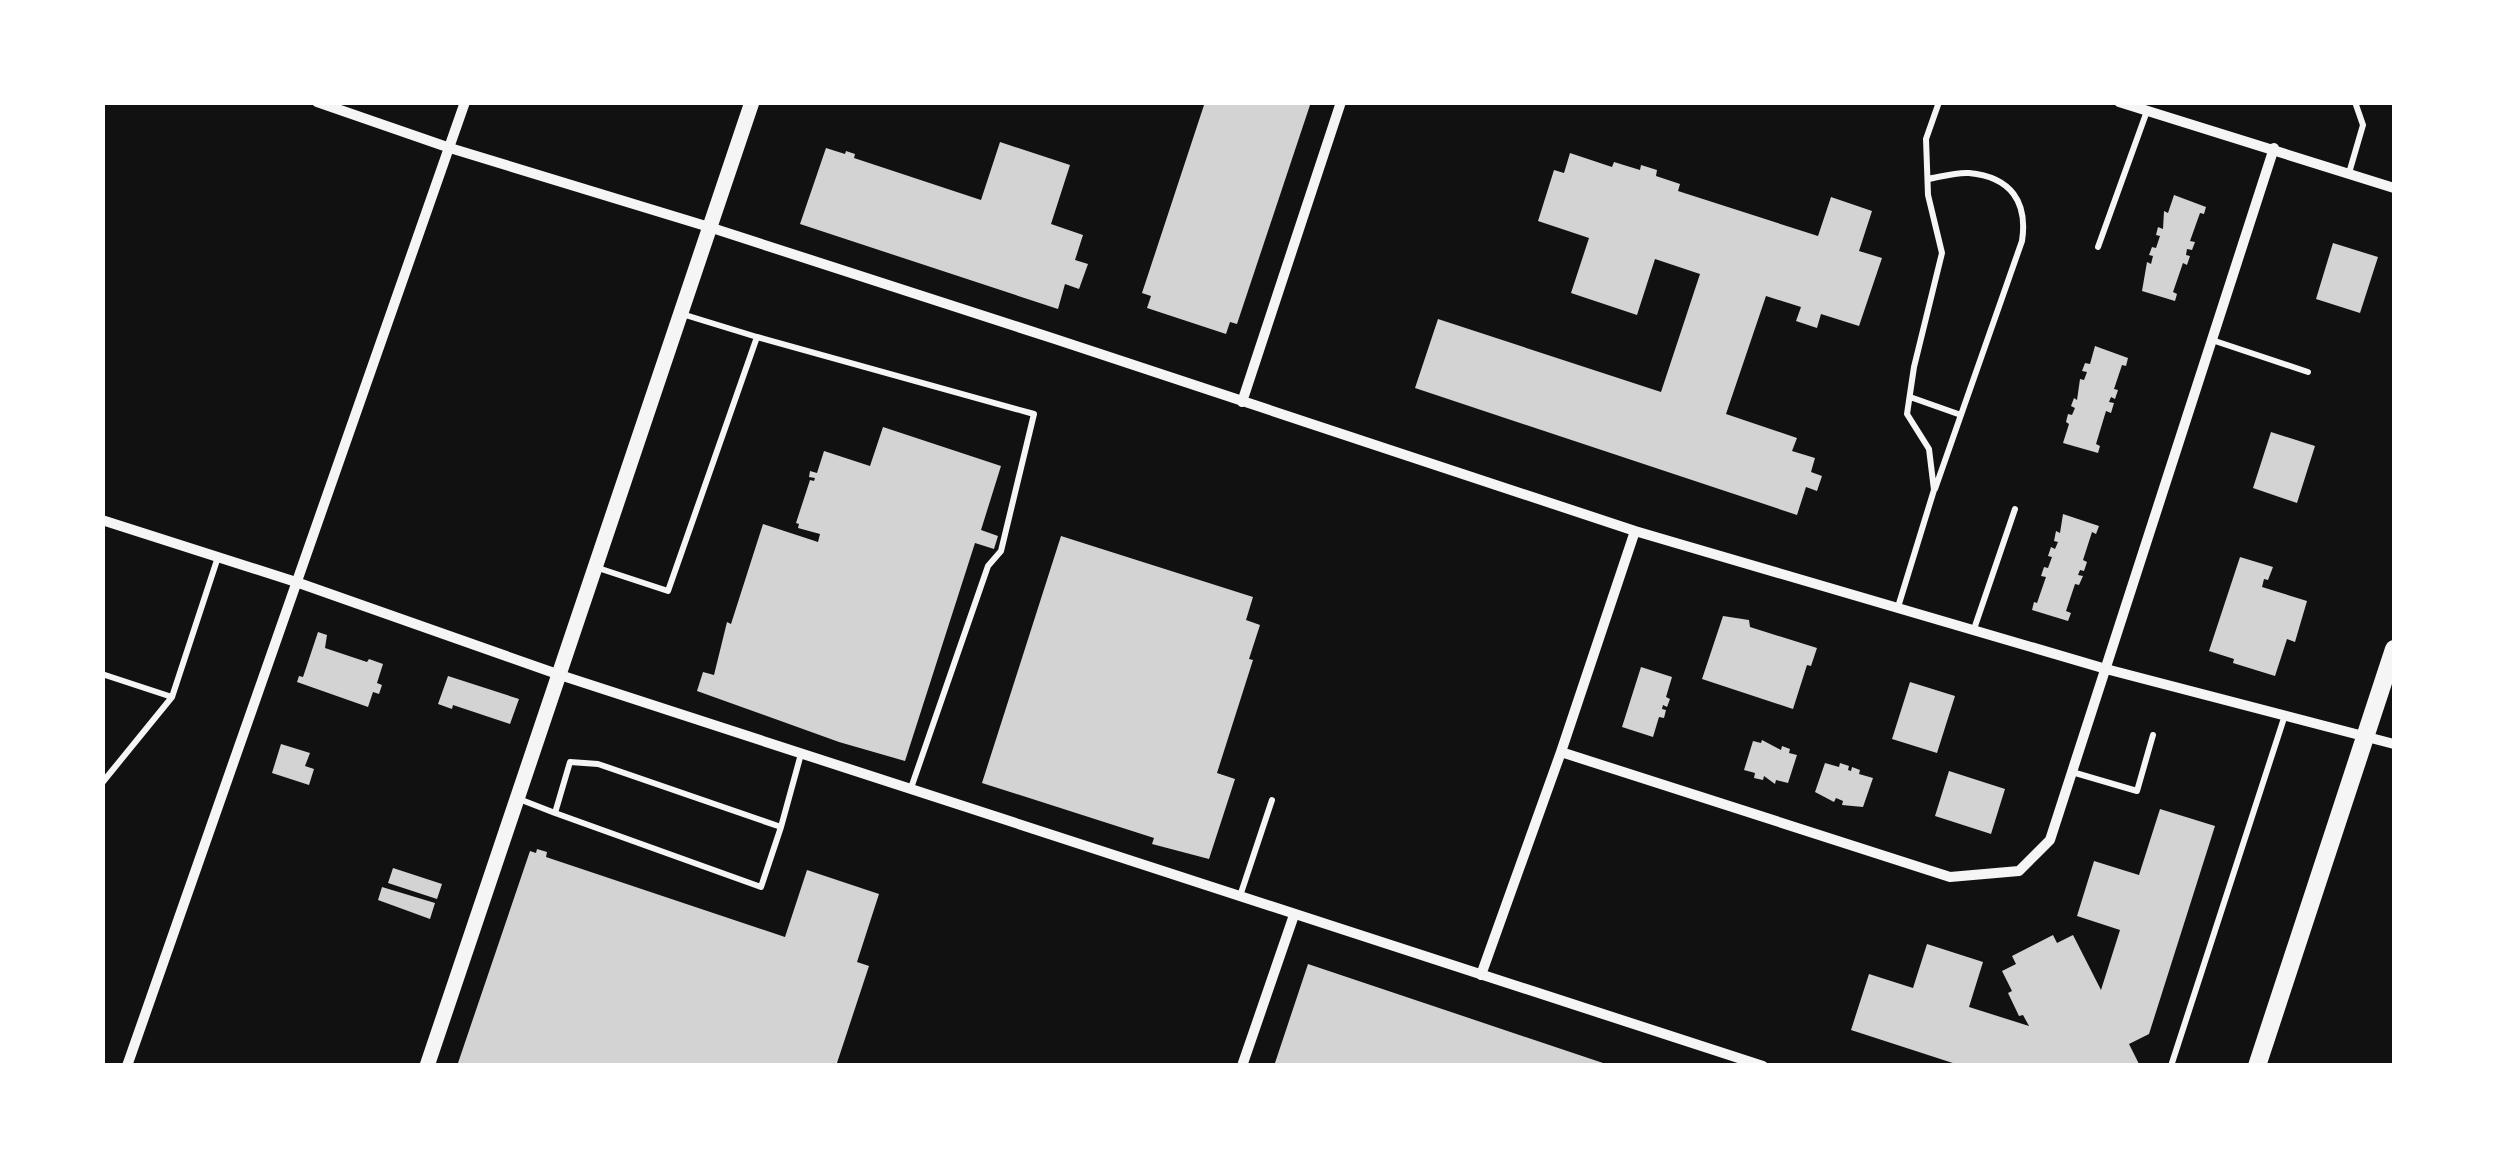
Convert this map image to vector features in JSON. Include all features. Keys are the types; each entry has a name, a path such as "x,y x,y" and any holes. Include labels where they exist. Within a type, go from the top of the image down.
{"main road":[{"path":"2257,1066 2394,649"}],"street":[{"path":"317,102 1635,532 2106,669 2394,744"},
{"path":"127,1066 465,102"},
{"path":"428,1066 752,102"},
{"path":"1242,402 1341,102"},
{"path":"2119,102 2394,188"},
{"path":"1561,752 1950,878 2020,871 2050,840 2274,148"},
{"path":"102,520 296,582 560,675 1763,1066"},
{"path":"1481,975 1635,532"},
{"path":"1242,1066 1294,915"}],"lane":[{"path":"1934,490 1930,450 1907,414 1942,253 1928,195 1926,138 1939,102"},
{"path":"2349,173 2363,124 2355,102"},
{"path":"2098,247 2147,111"},
{"path":"1898,608 1934,490 2022,240 2025,219 2021,202 2009,188 1990,179 1968,173 1928,179"},
{"path":"680,314 1034,414 1001,550 988,566 910,789"},
{"path":"596,568 668,590 757,337"},
{"path":"2212,340 2308,372"},
{"path":"1910,396 1961,414"},
{"path":"1974,630 2015,509"},
{"path":"102,783 172,698 218,557"},
{"path":"102,674 172,698"},
{"path":"2171,1066 2286,714"},
{"path":"2072,772 2136,790 2154,735"},
{"path":"518,799 761,886 801,754"},
{"path":"555,813 570,762 598,764 782,827"},
{"path":"1239,897 1272,800"}],"building":[{"path":"1205,102 1311,102 1237,324 1230,322 1226,334 1147,308 1151,296 1142,293"},
{"path":"1000,142 1070,165 1051,224 1083,235 1075,260 1088,264 1079,289 1065,284 1058,309 800,224 826,148 855,154 854,158 981,200"},
{"path":"1570,153 1612,167 1614,162 1640,170 1641,165 1657,170 1656,176 1680,184 1678,191 1818,236 1831,197 1872,211 1859,251 1882,258 1859,326 1821,314 1817,328 1796,321 1801,307 1766,296 1726,414 1797,438 1792,451 1815,458 1811,472 1822,476 1817,491 1806,487 1797,515 1415,388 1438,319 1661,392 1700,274 1655,259 1637,315 1571,293 1589,238 1538,221 1554,170 1564,173"},
{"path":"2174,195 2206,207 2190,241 2195,242 2192,250 2187,249 2186,255 2190,256 2187,265 2183,263 2173,292 2177,294 2175,301 2142,291 2147,262 2151,264 2153,256 2149,255 2160,236 2156,235 2158,227 2163,229 2164,211 2168,213"},
{"path":"2333,243 2378,257 2360,313 2316,299"},
{"path":"2095,346 2128,358 2114,389 2118,390 2115,399 2111,397 2109,402 2114,403 2111,413 2106,411 2096,444 2100,446 2098,453 2063,443 2068,414 2072,415 2080,379 2084,380 2087,372 2082,371 2085,363 2090,364"},
{"path":"883,427 1001,466 981,530 998,536 994,549 975,543 905,761 839,742 697,691 703,672 714,675 727,622 731,624 763,524 818,542 820,534 798,528 796,523 810,480 815,478 809,477 810,471 817,473 824,451 870,466"},
{"path":"2271,432 2315,446 2297,503 2253,488"},
{"path":"2063,514 2099,526 2096,534 2092,532 2083,560 2087,562 2078,575 2083,576 2079,585 2075,584 2066,611 2071,613 2068,621 2032,610 2046,577 2041,576 2052,557 2048,556 2051,547 2055,549 2058,542 2054,541 2056,531 2060,533"},
{"path":"1061,536 1253,597 1246,620 1260,625 1249,659 1253,660 1217,773 1235,779 1209,859 1152,844 1154,838 982,783"},
{"path":"2240,557 2273,567 2262,587 2307,601 2295,642 2287,639 2275,676 2209,651"},
{"path":"1723,616 1749,620 1750,627 1817,648 1811,666 1807,665 1793,709 1702,679"},
{"path":"318,632 327,635 325,648 383,664 377,683 382,685 379,694 373,692 368,707 297,682 299,676 303,677"},
{"path":"1641,667 1672,677 1666,697 1670,699 1662,709 1666,710 1664,718 1659,717 1653,737 1622,727"},
{"path":"448,676 519,699 510,724 453,705 452,709 438,704"},
{"path":"1910,682 1955,696 1937,753 1892,739"},
{"path":"1762,740 1797,755 1788,783 1776,780 1775,784 1764,776 1763,780 1754,778 1755,773 1744,770 1753,741"},
{"path":"281,744 310,753 305,766 314,769 309,785 272,773"},
{"path":"1825,763 1839,767 1840,763 1849,766 1848,770 1852,767 1873,778 1863,807 1842,805 1843,801 1836,798 1834,802 1815,792"},
{"path":"1949,771 2005,789 1991,834 1935,816"},
{"path":"2160,809 2215,826 2149,1034 2129,1044 2140,1066 1962,1066 1851,1030 1869,974 1913,988 1927,944 1983,962 1969,1007 2029,1026 2023,1015 2019,1016 2002,971 2016,964 2012,956 2053,935 2057,943 2073,935 2101,990 2120,930 2077,916 2094,861 2139,875"},
{"path":"537,849 547,852 546,857 785,937 807,870 879,894 857,962 869,966 836,1066 457,1066 530,851 536,853"},
{"path":"393,868 442,884 437,899 388,883"},
{"path":"382,887 435,903 430,919 378,900"},
{"path":"1308,964 1609,1065 1274,1066"}]}
